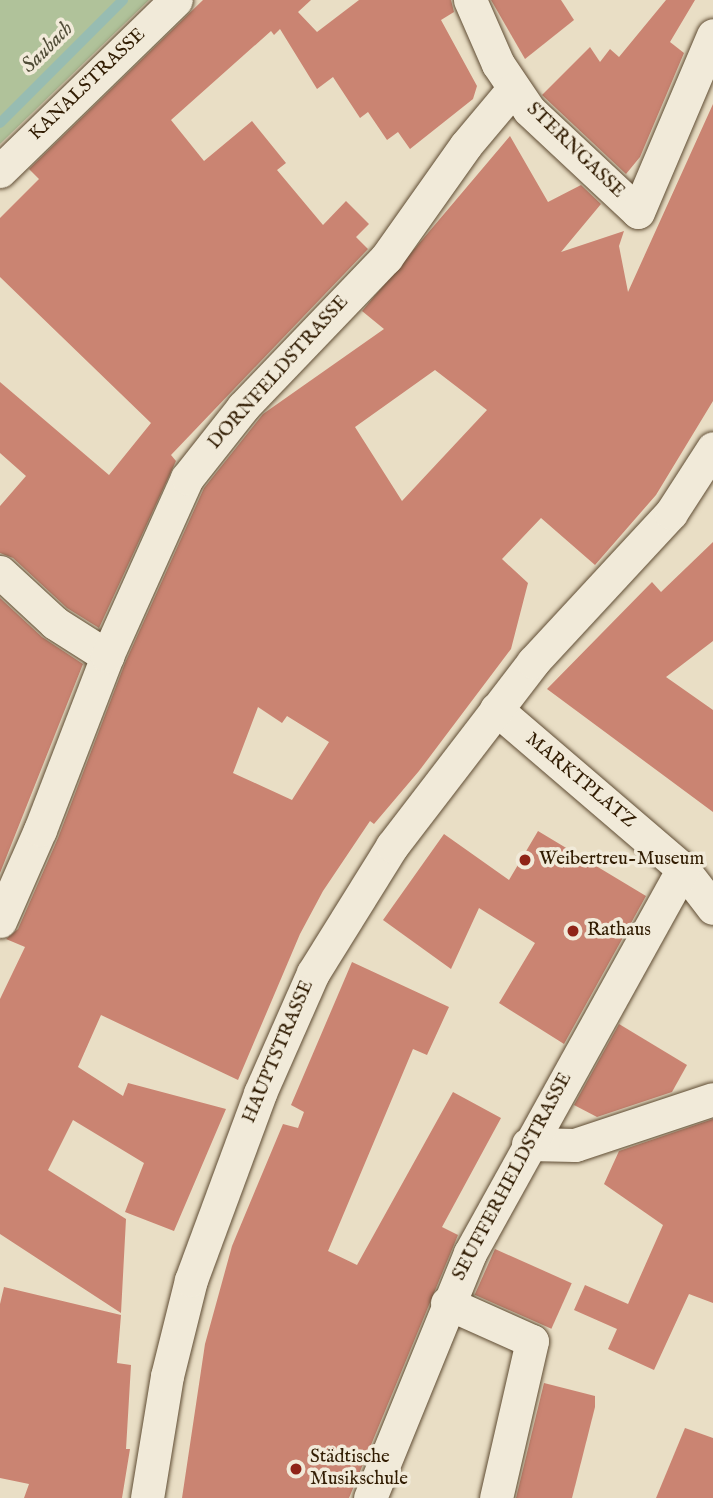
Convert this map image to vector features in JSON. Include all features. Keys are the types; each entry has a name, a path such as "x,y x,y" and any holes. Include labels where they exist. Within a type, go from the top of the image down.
{"street":[{"name":"KANALSTRASSE","path":"0,171 176,0"},
{"name":"STERNGASSE","path":"470,0 513,89 539,120 638,212 713,35"},
{"name":"DORNFELDSTRASSE","path":"0,921 40,830 107,656 187,478 243,407 386,258 466,145 513,89"},
{"name":"HAUPTSTRASSE","path":"147,1498 167,1376 191,1280 284,1038 347,912 496,709 533,662 671,513 713,447"},
{"path":"0,572 55,623 107,656"},
{"name":"MARKTPLATZ","path":"496,709 697,879 713,908"},
{"name":"SEUFFERHELDSTRASSE","path":"370,1498 447,1303 528,1144 697,879"},
{"path":"528,1144 575,1145 713,1099"},
{"path":"447,1303 531,1341 496,1498"}],"green space":[{"path":"0,0 149,0 0,144"}],"building":[{"path":"203,0 311,0 298,12 317,32 359,0 451,0 454,12 441,20 477,86 473,99 410,149 398,132 387,140 368,112 360,118 333,77 317,89 280,29 274,35 271,31 171,120 204,161 252,121 286,163 277,170 323,225 346,201 369,224 356,237 368,249 171,455 176,461 99,628 67,608 13,558 0,553 0,506 26,476 0,453 0,382 109,475 151,423 0,277 0,218 39,179 29,169"},
{"path":"491,0 561,0 574,20 525,59"},
{"path":"666,0 695,0 670,42 684,53 640,157 626,174 542,95 590,47 600,62 610,49 619,57"},
{"path":"713,104 713,401 656,495 595,565 541,518 502,559 528,583 511,649 419,771 374,824 370,821 323,891 300,934 238,1080 101,1015 78,1067 123,1096 128,1083 226,1109 174,1231 125,1212 144,1163 73,1120 48,1170 126,1219 121,1313 0,1234 0,999 25,947 6,939 18,929 58,838 125,663 204,488 263,414 384,329 362,311 510,136 548,202 581,185 601,204 561,252 624,231 619,246 628,292","holes":["435,370 487,410 402,501 355,427","258,707 282,723 287,716 329,742 292,800 233,773"]},
{"path":"713,542 713,641 666,677 713,710 713,812 547,689 652,582 661,592"},
{"path":"0,598 42,637 83,664 0,873"},
{"name":"Rathaus","path":"538,831 646,896 564,1044 499,1003 535,943 479,908 451,969 383,920 444,834 509,880"},
{"path":"352,962 449,1007 427,1055 413,1049 328,1251 357,1265 453,1092 501,1118 442,1227 458,1235 349,1498 182,1498 205,1344 232,1246 283,1124 298,1128 304,1112 291,1105"},
{"path":"619,1024 687,1065 672,1092 597,1117 574,1105"},
{"path":"713,1119 713,1303 689,1294 654,1370 608,1349 617,1329 574,1310 585,1285 628,1304 663,1225 604,1184 619,1151"},
{"path":"495,1249 572,1283 551,1329 475,1295"},
{"path":"4,1287 121,1315 117,1363 131,1365 126,1449 130,1449 122,1498 24,1498 29,1484 0,1478 0,1304"},
{"path":"544,1383 595,1396 595,1407 572,1498 516,1498"},
{"path":"685,1428 713,1438 713,1498 656,1498"}],"waterway":[{"name":"Saubach","path":"0,123 123,0"}],"place":[{"name":"Weibertreu-Museum","path":"525,860"},
{"name":"Rathaus","path":"573,931"},
{"name":"Städtische Musikschule","path":"296,1469"}]}
